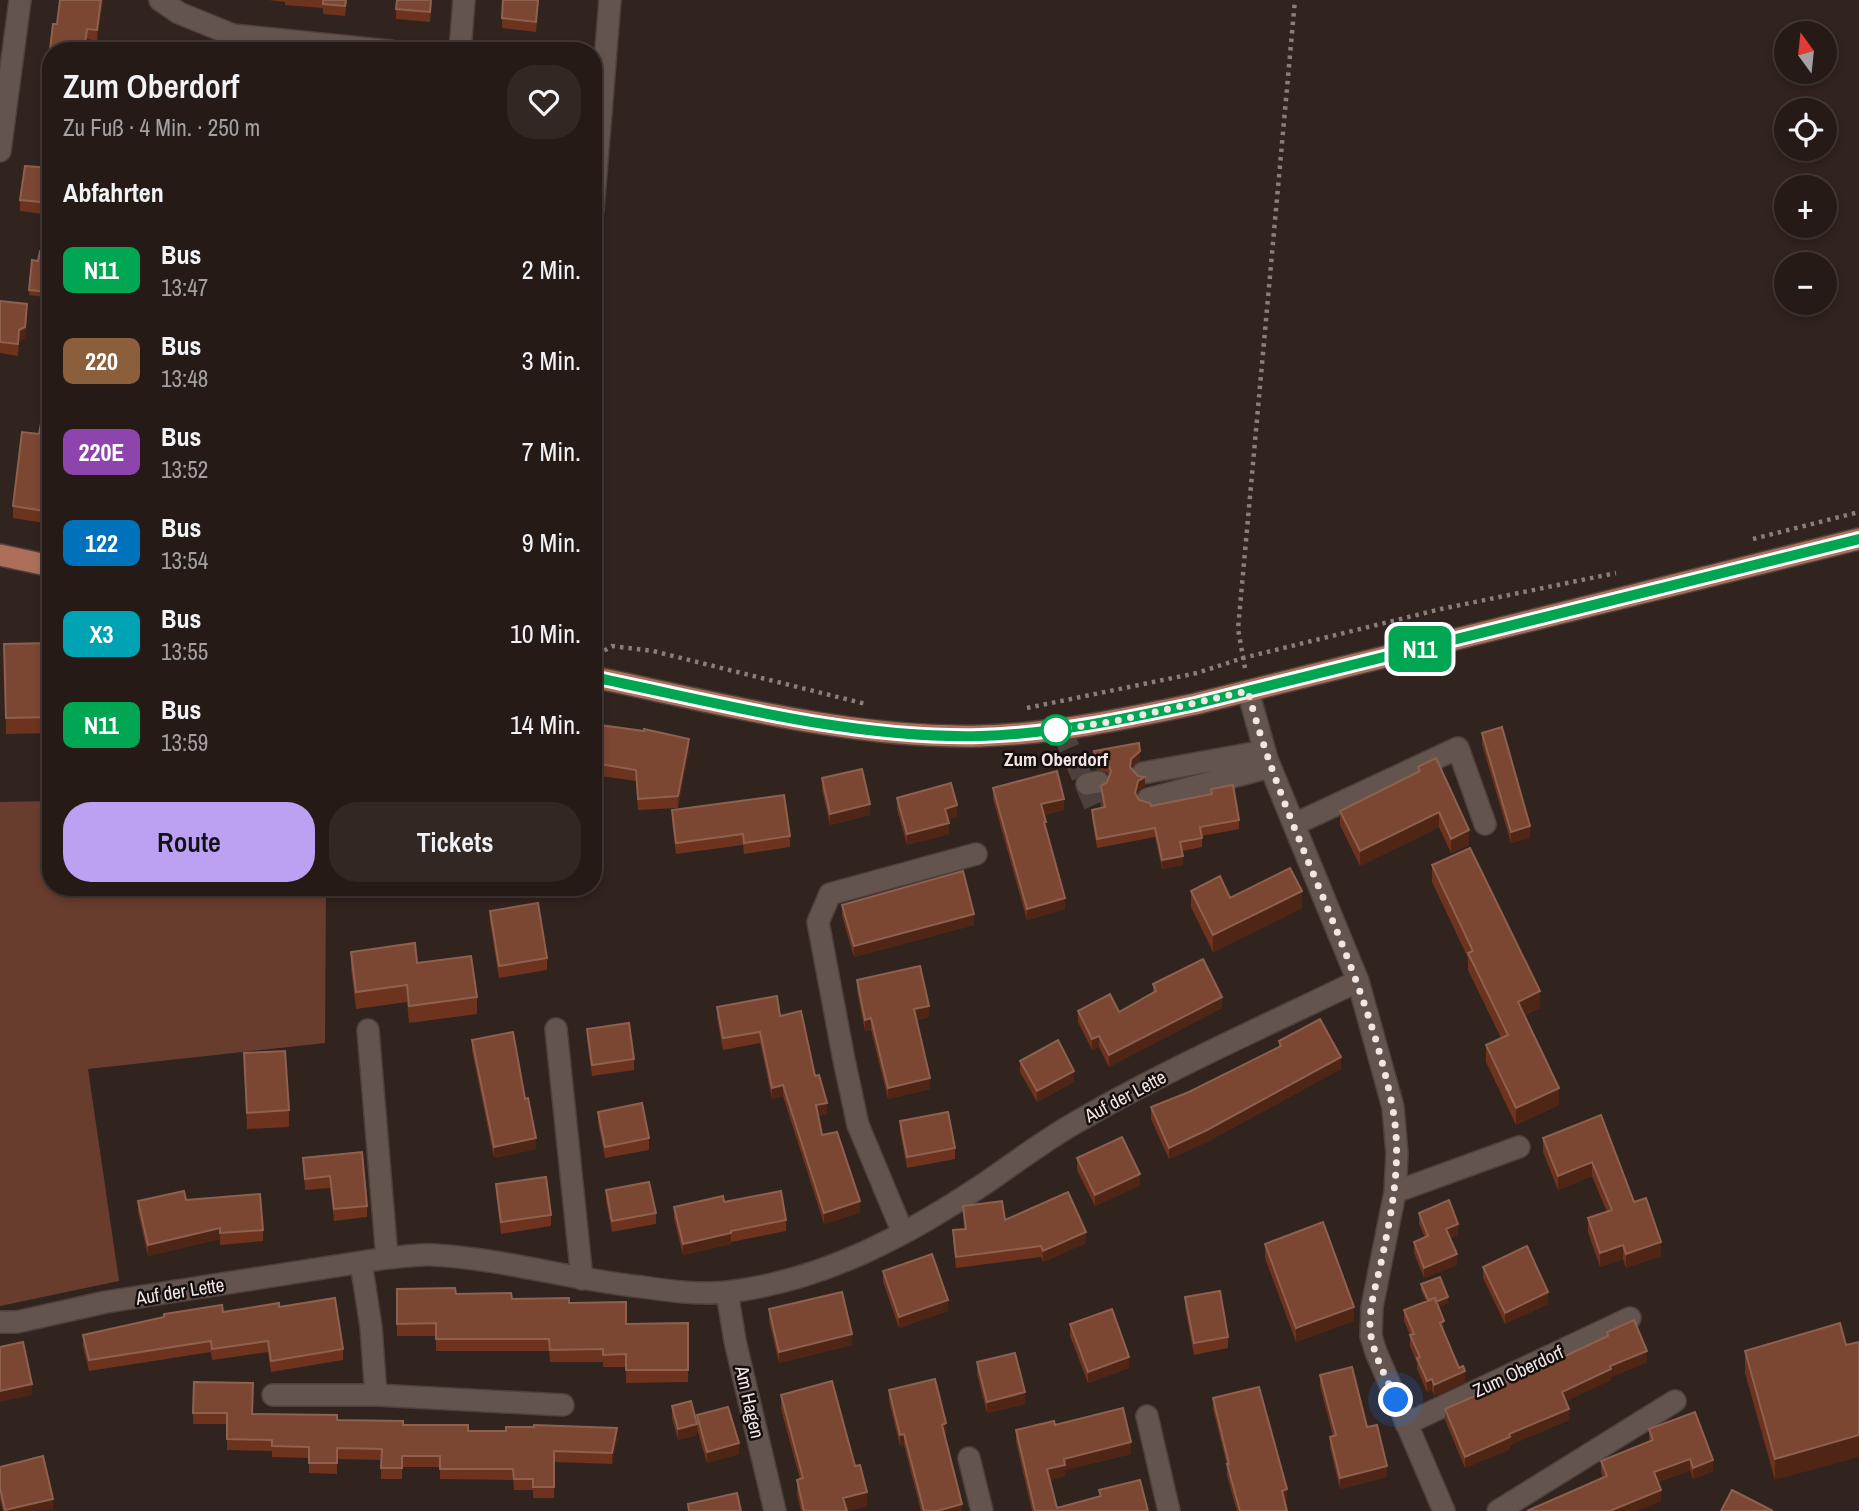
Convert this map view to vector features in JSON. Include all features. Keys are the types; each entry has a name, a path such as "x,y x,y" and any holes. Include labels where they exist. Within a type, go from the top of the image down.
{"main road":[{"path":"602,679 856,729 928,736 979,736 1061,729 1115,721 1248,691 1859,538"},
{"path":"0,555 42,564"}],"street":[{"path":"0,151 20,0"},
{"path":"160,0 230,42"},
{"path":"461,42 464,0"},
{"path":"602,51 610,0"},
{"path":"1248,691 1268,759 1358,981 1393,1107 1397,1154 1395,1192 1370,1321 1376,1352 1444,1511"},
{"path":"1294,824 1458,748 1485,824"},
{"path":"1143,773 1268,759"},
{"path":"1148,799 1268,759"},
{"path":"903,1233 858,1125 818,922 830,894 976,853"},
{"name":"Auf der Lette","path":"0,1322 17,1322 106,1302 387,1258 432,1255 682,1292 727,1292 816,1273 858,1257 903,1233 984,1184 1072,1125 1138,1088 1358,981"},
{"path":"556,1029 583,1279"},
{"path":"368,1030 387,1258"},
{"path":"1395,1192 1519,1147"},
{"path":"360,1263 370,1327 376,1395"},
{"name":"Am Hagen","path":"727,1292 735,1341 775,1511"},
{"name":"Zum Oberdorf","path":"1406,1424 1630,1318"},
{"path":"273,1395 376,1395 564,1405"},
{"path":"1498,1511 1675,1401"},
{"path":"1147,1416 1169,1511"},
{"path":"969,1458 982,1511"}],"path":[{"path":"1248,691 1238,629 1295,0"},
{"path":"1753,539 1859,512"},
{"path":"1014,709 1197,673 1243,658 1441,609 1621,572"},
{"path":"602,652 612,646 653,651 873,706"}],"shaded area":[{"path":"42,801 42,896 326,896 325,1043 88,1069 119,1281 0,1306 0,802"}],"building":[{"path":"60,0 101,0 97,30 87,29 85,42 51,42 53,24 57,24"},
{"path":"323,0 346,0 345,6 323,4"},
{"path":"397,0 431,0 430,12 396,9"},
{"path":"503,0 538,0 536,22 502,18"},
{"path":"25,166 42,167 42,202 20,200"},
{"path":"42,251 42,291 29,290 32,260 38,261"},
{"path":"0,301 27,304 25,327 19,330 18,344 0,342"},
{"path":"42,418 42,511 13,506 22,432 39,434"},
{"path":"42,643 42,717 6,718 4,644"},
{"path":"602,725 644,729 689,739 678,796 638,799 636,770 602,764"},
{"path":"1502,727 1530,826 1511,832 1482,733"},
{"path":"1139,743 1140,751 1131,759 1130,767 1138,776 1145,777 1138,781 1135,793 1139,800 1150,803 1151,806 1212,794 1211,789 1233,785 1239,820 1200,827 1202,838 1180,842 1183,856 1162,860 1155,828 1097,839 1092,810 1105,807 1101,786 1107,782 1111,771 1108,764 1096,760 1094,751"},
{"path":"1436,758 1469,830 1451,839 1439,812 1360,851 1340,811 1420,771 1418,767"},
{"path":"862,769 870,804 830,814 822,778"},
{"path":"1057,771 1064,799 1041,804 1065,898 1027,909 993,788"},
{"path":"951,783 957,805 945,809 949,823 907,834 897,798"},
{"path":"784,795 790,836 744,843 743,834 676,843 672,810"},
{"path":"1470,848 1540,991 1518,1002 1559,1088 1516,1108 1486,1045 1508,1035 1468,953 1473,951 1432,865"},
{"path":"1290,868 1302,891 1213,935 1191,891 1220,876 1230,898"},
{"path":"963,871 974,914 854,946 842,905"},
{"path":"538,903 547,958 499,966 490,911"},
{"path":"415,943 417,963 471,956 477,997 409,1006 407,985 356,992 351,952"},
{"path":"1203,959 1222,997 1109,1055 1099,1036 1092,1039 1078,1011 1110,994 1119,1012 1156,991 1153,984"},
{"path":"920,966 929,1006 914,1009 930,1078 888,1088 871,1018 865,1020 857,980"},
{"path":"777,996 780,1016 801,1011 815,1076 819,1075 827,1103 816,1105 822,1135 837,1132 860,1201 824,1213 783,1085 772,1088 760,1032 723,1038 717,1007"},
{"path":"1320,1019 1341,1057 1169,1148 1151,1107 1189,1092 1281,1046 1279,1041"},
{"path":"629,1023 634,1059 592,1065 587,1029"},
{"path":"513,1032 525,1099 528,1098 536,1138 494,1147 472,1040"},
{"path":"1058,1040 1074,1071 1037,1091 1020,1061"},
{"path":"285,1051 289,1110 247,1113 244,1053"},
{"path":"642,1103 649,1138 605,1147 598,1112"},
{"path":"948,1112 955,1148 907,1157 900,1121"},
{"path":"1601,1115 1634,1202 1646,1198 1661,1242 1626,1254 1623,1245 1600,1253 1588,1218 1612,1210 1592,1162 1558,1176 1543,1138"},
{"path":"1122,1137 1140,1174 1095,1195 1077,1158"},
{"path":"362,1152 367,1206 334,1209 330,1176 305,1179 303,1158"},
{"path":"546,1177 551,1215 501,1222 496,1184"},
{"path":"649,1182 656,1213 612,1221 606,1190"},
{"path":"184,1191 186,1200 260,1194 263,1230 220,1233 220,1228 148,1245 138,1201"},
{"path":"781,1191 786,1220 683,1244 674,1207 723,1196 724,1202"},
{"path":"1068,1192 1086,1232 1043,1251 1041,1246 956,1257 953,1230 966,1229 963,1206 1002,1201 1005,1220"},
{"path":"1449,1200 1458,1224 1446,1229 1457,1254 1424,1268 1414,1242 1428,1236 1419,1213"},
{"path":"1323,1222 1354,1307 1296,1328 1265,1244"},
{"path":"1527,1246 1548,1292 1505,1313 1483,1267"},
{"path":"932,1254 948,1300 899,1317 883,1271"},
{"path":"1440,1277 1448,1297 1436,1302 1435,1298 1428,1300 1421,1284"},
{"path":"455,1288 456,1294 511,1293 512,1299 569,1298 569,1303 626,1302 626,1324 688,1323 688,1370 626,1370 626,1354 603,1355 603,1349 550,1350 549,1339 436,1339 436,1323 397,1324 397,1289"},
{"path":"1220,1291 1228,1337 1194,1343 1185,1297"},
{"path":"842,1292 852,1334 779,1352 769,1309"},
{"path":"335,1298 343,1349 271,1361 268,1341 212,1349 211,1341 89,1360 83,1335 164,1317 164,1314 222,1305 223,1312"},
{"path":"1435,1298 1444,1321 1440,1323 1459,1368 1463,1366 1465,1371 1434,1385 1432,1379 1427,1381 1417,1358 1420,1357 1410,1335 1414,1334 1404,1310"},
{"path":"1112,1309 1129,1357 1088,1372 1070,1324"},
{"path":"1634,1320 1647,1351 1610,1366 1611,1369 1562,1392 1569,1409 1509,1434 1510,1437 1465,1457 1445,1409 1608,1336 1607,1332"},
{"path":"1840,1323 1846,1345 1859,1342 1859,1435 1775,1459 1745,1351"},
{"path":"23,1342 32,1384 0,1391 0,1347"},
{"path":"1015,1353 1025,1392 987,1402 977,1362"},
{"path":"1352,1367 1367,1427 1377,1425 1387,1466 1340,1478 1330,1437 1336,1435 1320,1375"},
{"path":"935,1379 946,1423 942,1425 962,1504 937,1511 924,1511 904,1434 900,1435 889,1390"},
{"path":"832,1381 855,1466 860,1465 867,1492 843,1498 847,1511 804,1511 797,1480 803,1478 781,1395"},
{"path":"194,1382 253,1383 252,1414 337,1415 337,1420 403,1421 403,1425 468,1425 468,1431 506,1431 506,1427 534,1425 617,1428 612,1453 554,1451 554,1487 533,1487 533,1479 514,1479 513,1469 440,1469 440,1456 402,1456 402,1468 381,1468 382,1449 337,1448 337,1463 309,1463 309,1447 272,1446 272,1440 227,1439 227,1413 193,1413"},
{"path":"1259,1387 1287,1489 1282,1491 1287,1511 1240,1511 1227,1464 1213,1398"},
{"path":"691,1401 697,1424 678,1429 672,1406"},
{"path":"728,1407 739,1443 707,1452 697,1415"},
{"path":"1123,1408 1131,1442 1064,1459 1065,1465 1047,1469 1057,1508 1101,1496 1099,1490 1140,1480 1148,1511 1035,1511 1016,1430 1054,1421 1055,1425"},
{"path":"1695,1412 1713,1460 1693,1468 1690,1459 1654,1472 1661,1490 1613,1511 1527,1511 1607,1476 1601,1461 1653,1440 1649,1429"},
{"path":"43,1456 53,1499 5,1510 0,1488 0,1467"},
{"path":"1732,1490 1773,1511 1721,1511"},
{"path":"737,1493 741,1511 689,1511 688,1504"}],"tunnel":[{"path":"1061,729 1096,809 1122,804"}],"bus line":[{"name":"N11","path":"602,679 856,729 928,736 1017,734 1115,721 1195,704 1859,539"}],"place":[{"name":"Zum Oberdorf","path":"1056,730"}],"route":[{"path":"1056,730 1115,721 1248,691 1267,759 1358,981 1393,1107 1397,1154 1395,1192 1370,1321 1376,1352 1396,1400"}]}
